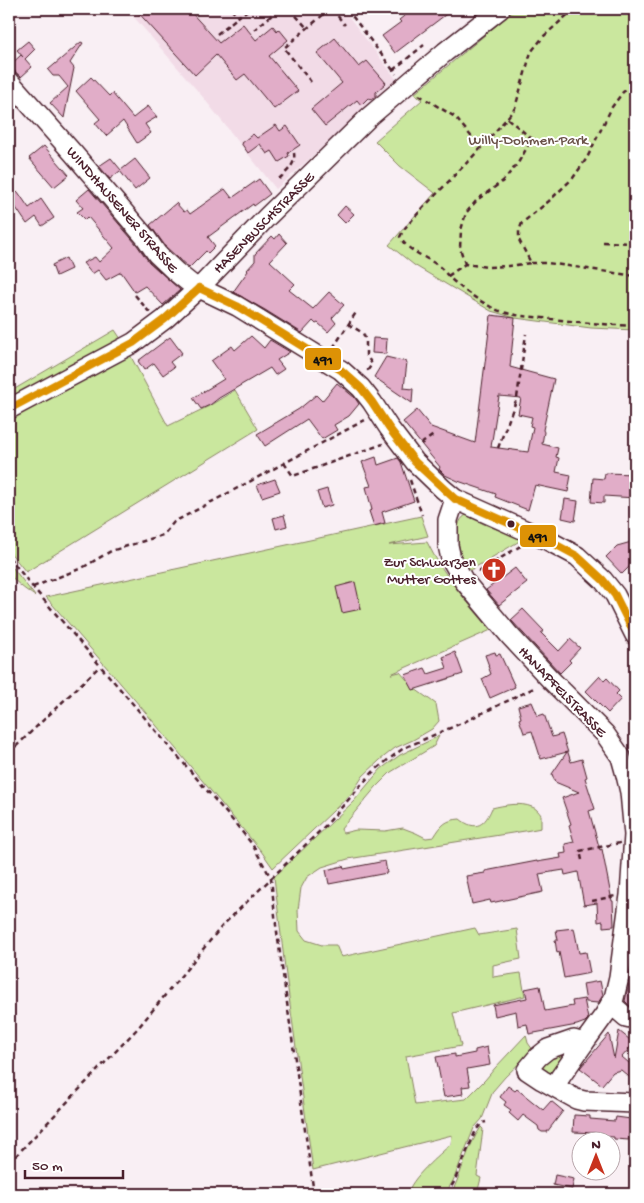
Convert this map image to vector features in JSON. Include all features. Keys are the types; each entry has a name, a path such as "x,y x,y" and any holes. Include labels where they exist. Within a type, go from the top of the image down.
{"street":[{"name":"HASENBUSCHSTRASSE","path":"9,409 133,343 159,323 199,288 285,198 370,117 500,9"},
{"name":"WINDHAUSENER STRASSE","path":"9,80 73,152 146,238 157,254 176,272 191,284 237,306 342,370 361,388 415,462 443,489 455,499 533,533 577,556 615,594 635,635"},
{"name":"HANAPFELSTRASSE","path":"455,499 448,520 448,545 451,559 464,581 510,636 551,680 606,734 621,757 630,792 634,835 630,895 619,977 614,998 554,1086"},
{"path":"611,1004 626,1017 635,1019"},
{"path":"584,1043 574,1040 548,1049 527,1070 570,1097 584,1102 635,1102"}],"path":[{"path":"231,9 238,17"},
{"path":"217,34 248,9"},
{"path":"254,30 279,9"},
{"path":"290,9 307,29"},
{"path":"311,82 284,48 331,9 345,25"},
{"path":"347,9 406,86 455,117 481,148"},
{"path":"574,9 544,36 531,52 515,108 481,148 404,229 400,237 403,242 438,266 467,293 493,308 520,316 635,326"},
{"path":"393,70 424,45"},
{"path":"531,263 520,240 519,231 522,222 549,201 573,178 591,150 612,107 623,92 635,84"},
{"path":"465,264 460,248 461,230 466,213 477,200 503,181 518,163 532,139 507,118"},
{"path":"279,179 291,167 295,159 294,153"},
{"path":"603,242 635,243"},
{"path":"448,276 465,264 486,267 548,262 635,276"},
{"path":"135,295 159,323"},
{"path":"326,360 357,311"},
{"path":"348,324 363,333 366,341 366,355"},
{"path":"498,448 517,398 526,334"},
{"path":"32,587 82,568 111,551 163,535 174,522 379,412"},
{"path":"284,463 293,476 397,437"},
{"path":"408,474 422,515"},
{"path":"464,581 530,539 533,533"},
{"path":"9,557 32,587 252,844 271,878 314,1194"},
{"path":"9,753 100,666"},
{"path":"9,1163 138,1028 223,925 325,826 373,772 404,748 551,680"},
{"path":"582,860 580,851 624,842 634,842"},
{"path":"592,901 630,895"},
{"path":"448,1194 476,1130 482,1123 486,1122"}],"shaded area":[{"path":"127,9 343,9 397,80 276,189 202,96"}],"green space":[{"name":"Willy-Dohmen-Park","path":"516,9 635,9 635,330 591,328 515,318 491,311 414,265 389,245 435,193 400,166 375,141 422,100 414,94"},
{"path":"115,330 123,342 9,400 13,390"},
{"path":"129,353 168,426 209,406 235,390 258,429 26,572 9,551 9,416"},
{"path":"466,515 523,539 469,571 460,550 457,534 458,526"},
{"path":"421,516 428,536 389,545 427,542 433,554 464,599 491,630 391,674 400,672 415,689 436,704 439,721 432,729 395,748 380,760 363,776 352,793 273,868 146,713 46,597"},
{"path":"9,563 35,596 13,578 10,574"},
{"path":"439,736 434,746 391,772 376,787 341,829 343,833 356,830 385,831 403,828 426,838 434,837 442,826 451,820 460,819 475,826 486,819 492,808 517,804 527,805 537,810 541,815 541,828 348,859 322,867 307,877 301,888 298,910 299,931 306,940 322,945 336,945 341,957 475,928 479,935 517,929 521,959 493,965 493,977 521,973 525,996 453,1013 461,1046 406,1056 415,1105 466,1099 526,1035 528,1043 533,1050 493,1091 482,1119 474,1128 453,1181 445,1194 408,1194 419,1174 451,1144 452,1135 313,1170 274,877 354,801 381,769 400,755"},
{"path":"559,1053 563,1060 559,1073 544,1076 539,1062"},
{"path":"481,1127 483,1129 477,1176 481,1178 477,1194 451,1194 472,1143"}],"building":[{"path":"135,9 188,9 219,43 243,24 256,40 273,26 277,31 279,29 288,40 269,56 298,91 274,109 245,74 237,80 216,55 195,75"},
{"path":"413,9 453,9 395,53 382,36 401,22 399,20"},
{"path":"335,38 359,67 367,61 386,83 376,92 376,96 372,99 368,98 361,105 357,100 325,126 311,109 342,83 317,53"},
{"path":"28,41 35,49 25,59 32,67 21,77 9,66 21,55 23,57 17,50"},
{"path":"81,42 83,43 70,63 74,68 64,118 50,103 68,87 59,76 53,76 48,70"},
{"path":"91,77 109,96 112,93 133,118 148,106 157,117 145,124 151,133 137,143 123,121 106,136 95,123 100,119 76,91"},
{"path":"276,125 280,131 287,126 300,145 288,153 289,156 279,162 272,151 267,154 260,144 248,153 241,143 253,134 257,138"},
{"path":"44,146 69,175 54,187 29,158"},
{"path":"111,158 121,170 135,159 150,178 135,190 120,171 110,179 99,166"},
{"path":"259,179 270,194 208,237 215,246 208,253 206,251 189,268 166,247 150,225 176,203 184,212 187,210 190,214 225,189 232,198"},
{"path":"89,189 137,245 149,262 180,290 163,305 145,286 135,292 121,272 106,280 98,270 92,274 83,263 95,257 99,262 114,248 88,217 85,220 77,212 83,208 76,200"},
{"path":"18,192 29,208 41,199 54,218 42,226 36,217 27,224 10,199"},
{"path":"345,206 354,214 345,223 337,215"},
{"path":"279,234 287,243 270,261 295,284 289,290 313,309 329,292 344,305 332,318 336,323 328,332 313,321 302,333 233,292 255,261 255,254 272,236 275,239"},
{"path":"66,258 71,269 56,276 52,265"},
{"path":"491,315 515,318 510,367 554,379 543,430 542,444 558,448 556,457 559,458 556,472 571,475 568,492 535,485 528,510 495,497 496,494 445,475 403,422 417,410 431,427 475,443","holes":["499,396 521,398 518,414 532,417 530,426 533,427 528,452 491,447"]},
{"path":"251,336 264,348 270,340 290,352 277,360 284,369 275,375 270,368 201,409 193,398 224,379 211,361 232,346 235,350"},
{"path":"170,337 182,353 170,362 174,367 163,375 154,363 144,370 138,361"},
{"path":"373,338 387,339 386,354 372,353"},
{"path":"386,357 407,362 404,388 413,389 412,403 374,377"},
{"path":"337,383 355,398 359,404 349,416 334,425 337,430 322,439 307,419 265,446 257,434 299,409 316,395 322,401"},
{"path":"376,457 378,465 398,458 414,501 382,512 385,523 374,526 369,511 372,510 366,487 371,486 362,462"},
{"path":"605,473 635,474 635,498 604,496 604,503 591,502 593,478 604,479"},
{"path":"275,479 280,491 262,497 257,485"},
{"path":"327,489 332,505 322,508 317,492"},
{"path":"565,499 578,501 575,521 562,518"},
{"path":"284,515 287,526 276,529 273,518"},
{"path":"635,541 635,561 622,574 606,557 617,546"},
{"path":"515,568 527,583 499,605 486,590"},
{"path":"355,582 361,609 342,613 336,587"},
{"path":"523,609 544,631 541,633 559,651 570,639 580,648 569,660 571,662 560,673 511,620"},
{"path":"455,652 463,674 413,690 405,675 425,668 428,674 447,668 443,657"},
{"path":"495,652 496,655 500,654 515,687 490,698 482,679 491,674 485,655"},
{"path":"600,676 604,681 607,678 619,691 616,694 621,699 608,713 586,691"},
{"path":"532,702 538,716 544,714 552,737 562,734 571,762 582,759 587,777 585,778 595,809 589,811 600,850 602,849 613,901 614,926 603,927 603,921 598,922 597,903 584,905 578,872 565,875 564,870 539,874 543,892 491,903 490,900 472,904 466,876 537,861 561,858 560,854 566,853 565,844 574,842 569,825 571,824 562,798 579,792 555,782 552,774 567,752 541,759 532,731 524,733 519,719 521,718 518,706"},
{"path":"385,861 387,873 329,884 326,870 343,866 344,869"},
{"path":"574,928 579,953 586,952 590,973 564,978 559,952 557,953 555,940 558,940 556,930"},
{"path":"631,974 635,975 635,1007 631,1007 625,1001"},
{"path":"600,981 603,995 598,1003 586,1002 583,984"},
{"path":"540,986 545,1011 573,1006 572,1001 584,999 588,1019 577,1025 529,1034 527,1024 518,1026 516,1011 495,1016 493,1005 527,998 525,989"},
{"path":"619,1031 634,1043 622,1057 635,1068 635,1082 621,1070 613,1072 602,1085 580,1068 609,1034 614,1059"},
{"path":"487,1047 490,1065 467,1069 470,1086 462,1087 463,1094 444,1097 436,1057 455,1054 455,1057 475,1053 475,1050"},
{"path":"508,1086 515,1091 517,1089 543,1110 551,1101 563,1111 547,1132 542,1132 538,1126 523,1115 518,1121 509,1113 511,1110 504,1105 506,1102 500,1097"},
{"path":"574,1115 590,1116 590,1119 615,1121 616,1117 631,1119 631,1122 635,1122 635,1134 629,1134 629,1140 622,1140 622,1130 573,1130"},
{"path":"555,1175 574,1180 572,1189 553,1185"}],"transit line":[{"name":"491","path":"199,288 237,306 341,370 361,388 415,462 455,499 549,541 577,556 603,580 615,595 635,635"},
{"name":"491","path":"9,409 133,343 165,319 199,288"}],"place":[{"name":"Zur Schwarzen Mutter Gottes","path":"494,570"}]}
